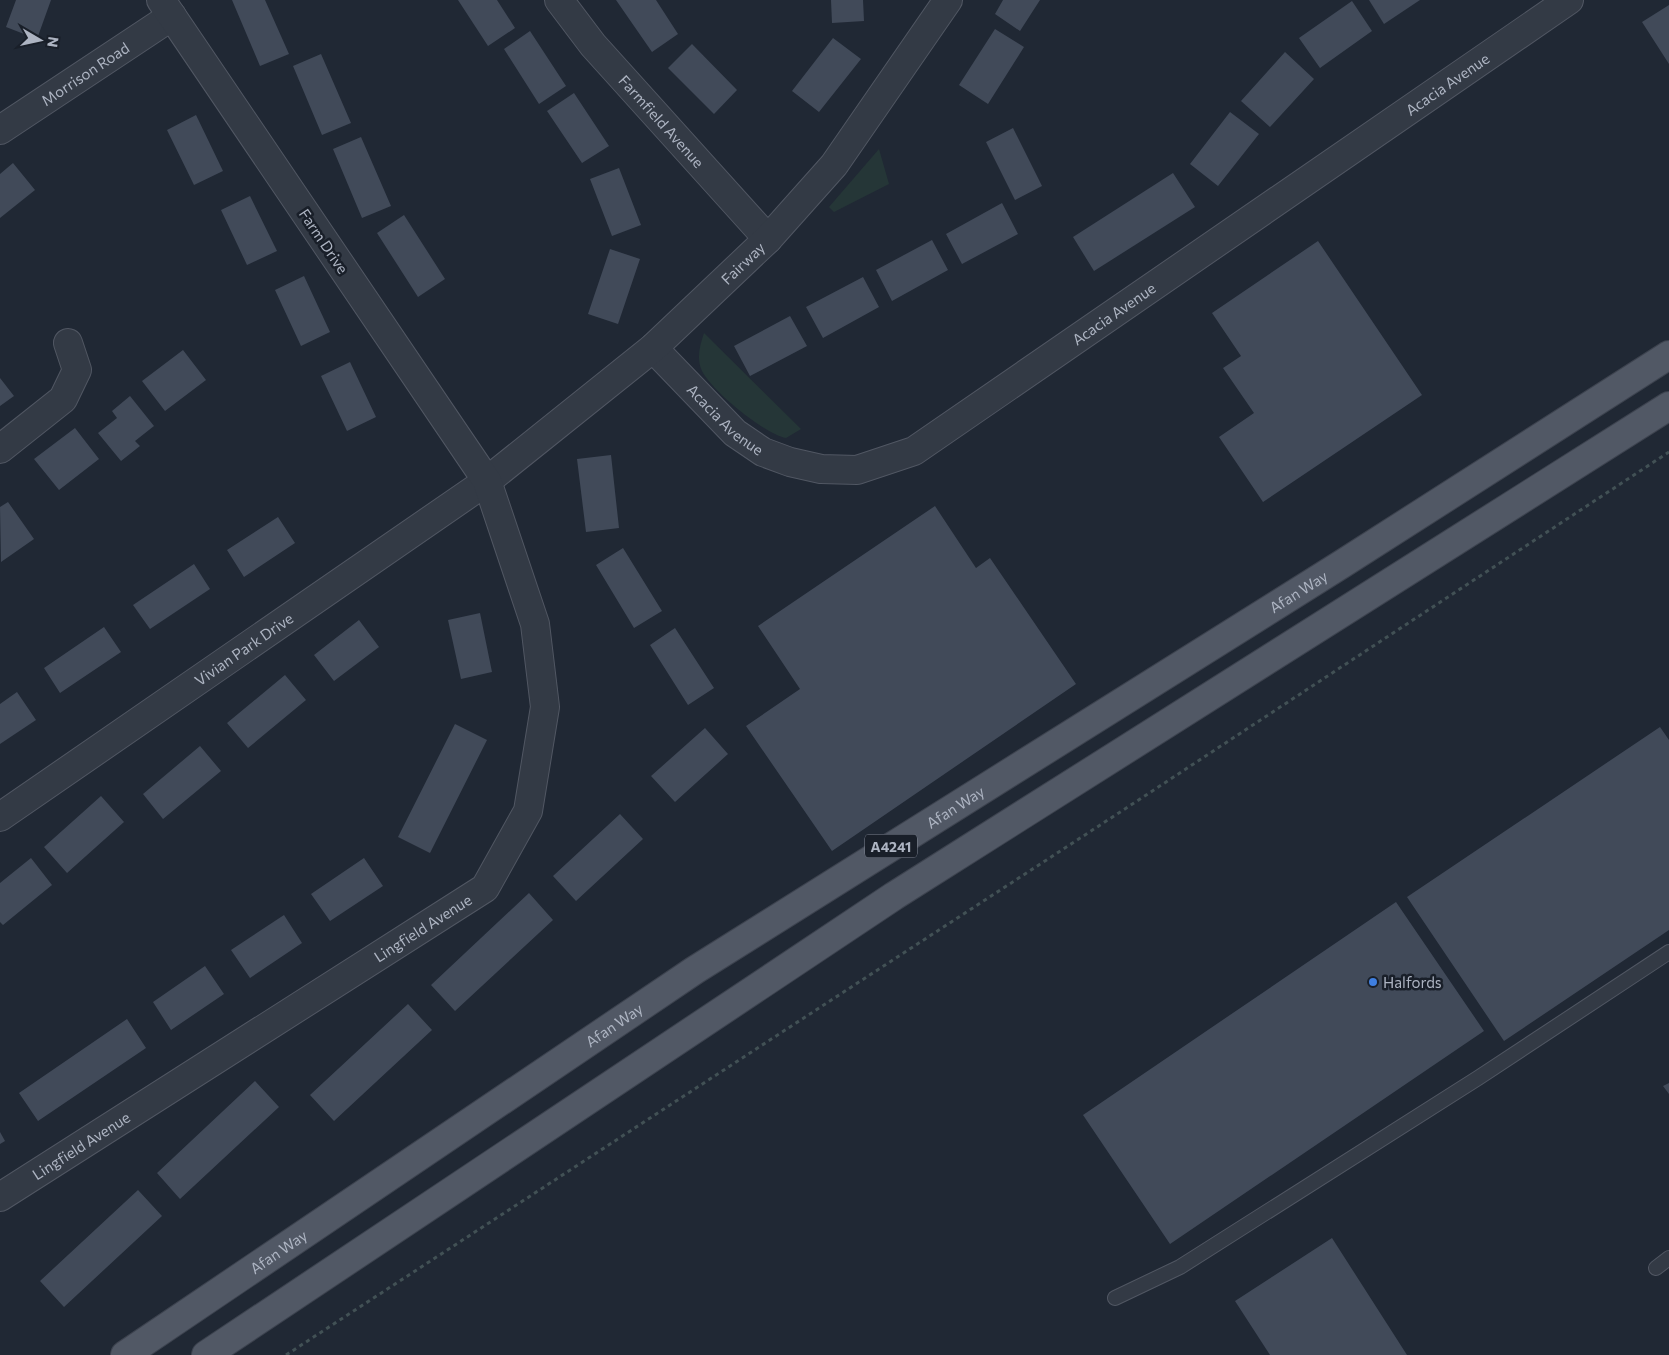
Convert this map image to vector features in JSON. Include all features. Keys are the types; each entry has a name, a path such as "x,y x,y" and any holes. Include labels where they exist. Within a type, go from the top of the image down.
{"main road":[{"name":"Afan Way","path":"125,1355 695,970 1342,564 1669,355"},
{"name":"A4241","path":"206,1355 894,896 1669,406"}],"street":[{"name":"Farmfield Avenue","path":"560,0 593,45 768,239"},
{"name":"Fairway","path":"487,481 653,348 768,239 834,165 948,0"},
{"name":"Acacia Avenue","path":"653,348 734,433 763,452 790,462 821,469 857,470 914,452 1569,0"},
{"name":"Morrison Road","path":"0,130 166,8"},
{"name":"Farm Drive","path":"166,8 487,481"},
{"path":"0,449 63,399 77,370 68,343"},
{"name":"Vivian Park Drive","path":"0,817 487,481"},
{"name":"Lingfield Avenue","path":"0,1197 485,888 528,812 545,707 535,624 487,481"}],"lane":[{"path":"1115,1298 1180,1267 1478,1078 1669,952"},
{"path":"1656,1268 1669,1258"}],"path":[{"path":"286,1355 1669,452"}],"shaded area":[{"path":"879,149 889,184 834,212 829,207"},
{"path":"704,333 801,429 786,438 776,435 752,420 727,400 708,379 700,366 699,352"}],"building":[{"path":"16,0 51,0 37,39 6,27"},
{"path":"232,0 265,0 289,54 260,66"},
{"path":"458,0 497,0 515,28 488,46"},
{"path":"616,0 656,0 678,34 652,52"},
{"path":"831,0 863,0 864,21 832,23"},
{"path":"1003,0 1040,0 1020,31 995,14"},
{"path":"1369,0 1420,0 1384,24"},
{"path":"1352,1 1372,31 1320,68 1299,38"},
{"path":"1669,5 1669,64 1642,22"},
{"path":"995,29 1024,47 988,104 959,85"},
{"path":"530,31 566,86 539,104 504,49"},
{"path":"833,38 861,59 819,112 792,91"},
{"path":"692,44 737,90 714,114 668,68"},
{"path":"1285,52 1314,79 1270,127 1241,101"},
{"path":"321,54 351,123 322,135 293,66"},
{"path":"574,93 609,146 582,163 547,111"},
{"path":"1230,112 1259,134 1218,186 1190,164"},
{"path":"196,115 223,171 194,185 167,130"},
{"path":"1013,128 1042,186 1015,200 986,142"},
{"path":"361,137 391,206 362,218 333,149"},
{"path":"13,163 35,190 0,218 0,174"},
{"path":"619,168 641,225 612,236 590,179"},
{"path":"1173,173 1195,207 1094,271 1073,237"},
{"path":"250,196 277,251 247,265 221,210"},
{"path":"1002,203 1018,234 962,264 946,234"},
{"path":"404,215 445,279 418,297 377,233"},
{"path":"932,240 948,270 892,301 876,270"},
{"path":"1318,241 1422,395 1263,502 1219,437 1254,413 1223,368 1241,356 1212,313"},
{"path":"610,249 640,259 618,324 588,314"},
{"path":"304,276 330,332 301,346 275,290"},
{"path":"863,277 879,307 823,338 806,307"},
{"path":"790,316 807,346 750,376 734,346"},
{"path":"183,350 206,380 165,411 142,381"},
{"path":"350,362 376,417 347,431 321,376"},
{"path":"0,378 14,396 0,406"},
{"path":"130,396 154,426 135,441 140,446 121,461 98,433 117,418 112,411"},
{"path":"75,428 99,459 59,490 34,459"},
{"path":"611,455 619,528 586,532 577,459"},
{"path":"8,502 34,539 1,562 0,507"},
{"path":"935,506 976,568 990,558 1076,684 832,851 746,726 800,689 758,626"},
{"path":"278,517 295,543 244,577 227,550"},
{"path":"623,548 662,611 634,628 596,565"},
{"path":"194,564 210,589 150,629 133,605"},
{"path":"480,613 492,672 461,679 448,620"},
{"path":"359,620 379,647 334,681 314,655"},
{"path":"104,627 121,652 60,693 44,668"},
{"path":"675,628 714,688 688,705 650,645"},
{"path":"285,675 306,700 248,748 227,723"},
{"path":"17,692 36,720 0,744 0,704"},
{"path":"455,724 487,740 430,853 398,837"},
{"path":"1660,727 1669,740 1669,930 1504,1041 1407,897"},
{"path":"705,728 728,754 675,802 651,776"},
{"path":"200,746 221,771 163,819 143,794"},
{"path":"101,796 124,822 67,873 44,847"},
{"path":"620,814 643,839 576,901 553,876"},
{"path":"31,858 52,885 3,925 0,922 0,883"},
{"path":"364,858 383,886 330,921 311,894"},
{"path":"529,893 553,920 455,1011 431,985"},
{"path":"1396,902 1484,1031 1170,1244 1083,1115"},
{"path":"284,915 302,943 250,978 231,950"},
{"path":"205,966 224,994 171,1030 153,1002"},
{"path":"408,1004 432,1030 334,1121 310,1095"},
{"path":"127,1019 146,1048 38,1121 19,1093"},
{"path":"255,1081 279,1107 180,1199 157,1173"},
{"path":"1669,1083 1669,1094 1663,1086"},
{"path":"0,1132 5,1141 0,1144"},
{"path":"138,1190 162,1216 64,1307 40,1281"},
{"path":"1332,1238 1407,1355 1270,1355 1235,1301"}],"place":[{"name":"Halfords","path":"1373,982"}]}
